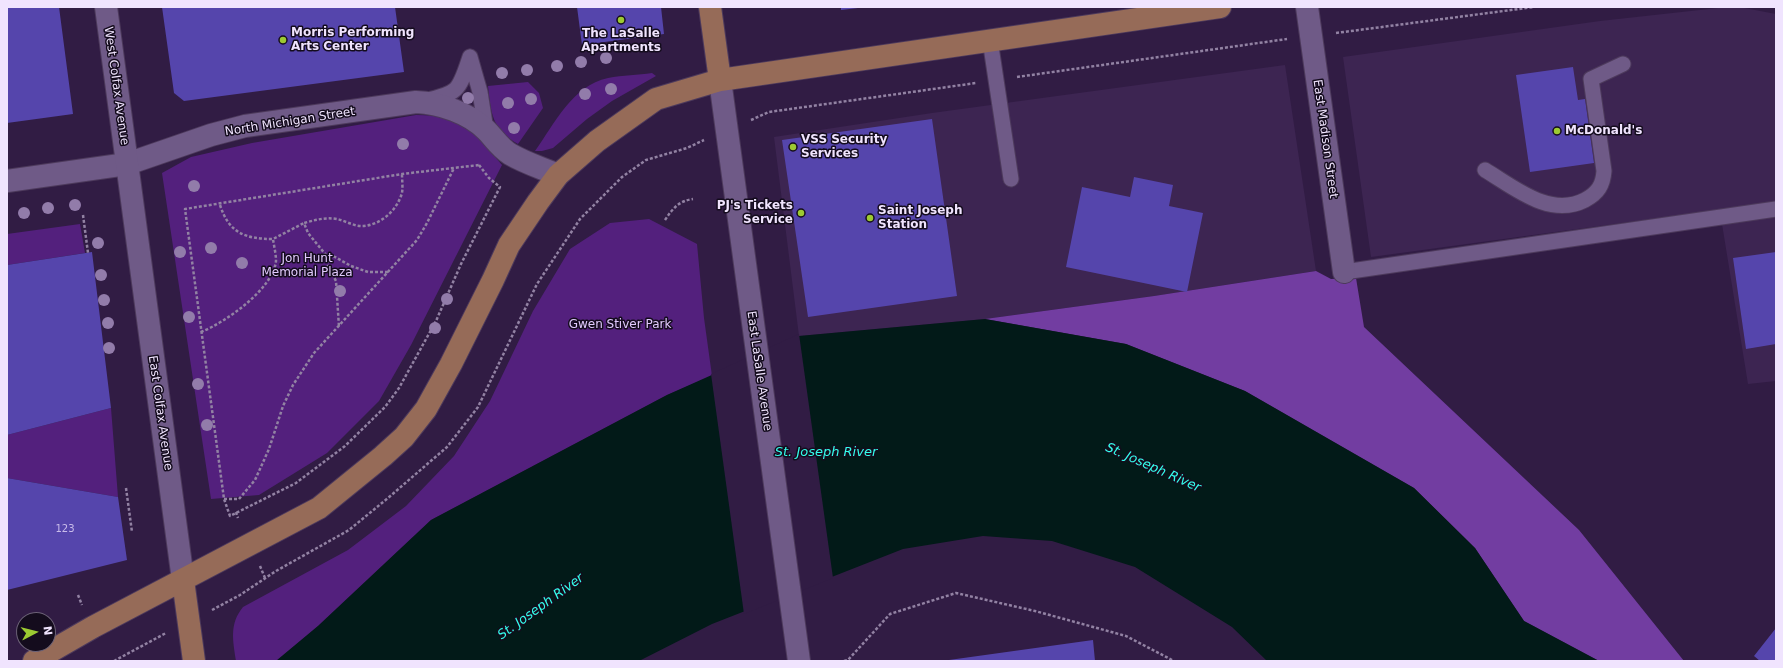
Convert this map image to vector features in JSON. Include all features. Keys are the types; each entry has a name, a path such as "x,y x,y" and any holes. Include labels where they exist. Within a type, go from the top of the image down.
{"main road":[{"path":"710,7 720,80"},
{"path":"34,661 93,627 319,508 348,486 404,437 426,409 451,364 509,245 558,175 597,141 656,99 720,80 1220,7"},
{"name":"East Colfax Avenue","path":"183,580 194,661"}],"street":[{"name":"West Colfax Avenue","path":"106,7 127,164"},
{"name":"East Madison Street","path":"1306,7 1344,272"},
{"name":"East LaSalle Avenue","path":"720,80 798,659"},
{"name":"North Michigan Street","path":"7,181 127,164 211,135 245,126 416,102 446,107 475,121 486,130 509,154 558,175"},
{"name":"East Colfax Avenue","path":"127,164 183,580"}],"lane":[{"path":"990,40 1012,179"},
{"path":"416,102 448,95 459,86 470,57 480,92 486,130"},
{"path":"1485,170 1538,201 1555,206 1578,204 1595,195 1603,182 1604,171 1591,79 1623,64"},
{"path":"1344,272 1776,209"}],"path":[{"path":"1333,34 1534,7"},
{"path":"769,112 1289,39"},
{"path":"240,595 264,578 349,530 447,447 478,407 537,284 569,233 580,219 622,177 646,160 687,148"},
{"path":"479,165 489,178 500,187 461,264 436,321 399,388 385,407 345,446 296,483 230,516 224,499 186,209 220,205 402,174 479,165"},
{"path":"224,499 239,498 255,480 269,449 283,406 293,384 314,353 417,240 428,224 454,168"},
{"path":"220,205 224,218 237,232 255,239 273,239 304,223 321,218 336,219 364,226 376,223 387,216 396,206 402,192 402,174"},
{"path":"665,220 674,207 684,200 693,198"},
{"path":"83,215 88,252"},
{"path":"304,223 308,234 326,255 328,266 336,281 339,327"},
{"path":"202,332 213,327 236,312 259,292 276,261 273,239"},
{"path":"326,255 336,257 351,266 368,272 389,272"},
{"path":"126,488 132,532"},
{"path":"236,512 238,518"},
{"path":"260,563 264,578"},
{"path":"844,661 848,660 890,614 956,593 1035,611 1126,636 1174,661"},
{"path":"78,595 83,605"}],"shaded area":[{"path":"1727,7 1739,7 1776,14 1776,202 1371,257 1343,57 1600,21"},
{"path":"1285,65 1316,271 1154,296 985,319 799,336 774,137 932,113"},
{"path":"1776,217 1776,381 1748,384 1722,224"},
{"path":"1316,271 1331,279 1356,278 1364,327 1579,530 1684,661 1599,661 1524,621 1475,548 1414,488 1245,391 1126,344 985,319 1154,296"}],"green space":[{"path":"652,73 656,76 612,101 587,119 553,148 535,151 557,118 574,97 584,89 595,82 608,78"},
{"path":"528,82 539,93 543,108 518,144 503,133 494,120 490,105 488,86"},
{"name":"Jon Hunt Memorial Plaza","path":"416,115 445,118 456,122 475,135 502,165 411,345 379,401 327,453 259,495 211,499 162,173 191,157 252,143"},
{"name":"Gwen Stiver Park","path":"649,219 697,244 704,318 712,376 667,395 431,520 318,626 276,661 236,661 233,633 236,620 243,607 348,550 406,506 454,456 490,401 533,311 570,249 610,223"},
{"path":"80,224 85,253 7,265 7,234"},
{"path":"111,408 118,497 7,478 7,435"}],"water":[{"name":"St. Joseph River","path":"985,319 1126,344 1245,391 1414,488 1475,548 1524,621 1599,661 1267,661 1232,627 1135,567 1052,541 983,536 903,549 712,624 639,661 276,661 318,626 431,520 667,395 799,336"}],"pier":[{"path":"799,334 833,578 744,614 711,374"}],"building":[{"path":"7,7 59,7 73,114 7,123"},
{"name":"Morris Performing Arts Center","path":"162,7 395,7 404,72 184,101 174,93"},
{"name":"The LaSalle Apartments","path":"577,7 661,7 664,34 582,45"},
{"path":"841,7 858,7 858,8 841,10"},
{"name":"McDonald's","path":"1573,67 1578,100 1585,99 1594,163 1530,172 1516,75"},
{"name":"Saint Joseph Station","path":"932,119 957,296 808,317 782,140"},
{"path":"1134,177 1173,185 1169,206 1203,213 1187,292 1066,267 1082,187 1130,197"},
{"path":"92,252 111,408 7,435 7,265"},
{"path":"1776,252 1776,344 1746,349 1733,258"},
{"path":"7,478 118,497 127,560 7,590"},
{"path":"1776,628 1776,661 1760,661 1754,656"},
{"path":"1093,640 1095,661 949,661 949,660"}],"place":[{"name":"The LaSalle Apartments","path":"621,20"},
{"name":"Morris Performing Arts Center","path":"283,40"},
{"name":"McDonald's","path":"1557,131"},
{"name":"VSS Security Services","path":"793,147"},
{"name":"PJ's Tickets Service","path":"801,213"},
{"name":"Saint Joseph Station","path":"870,218"}]}
